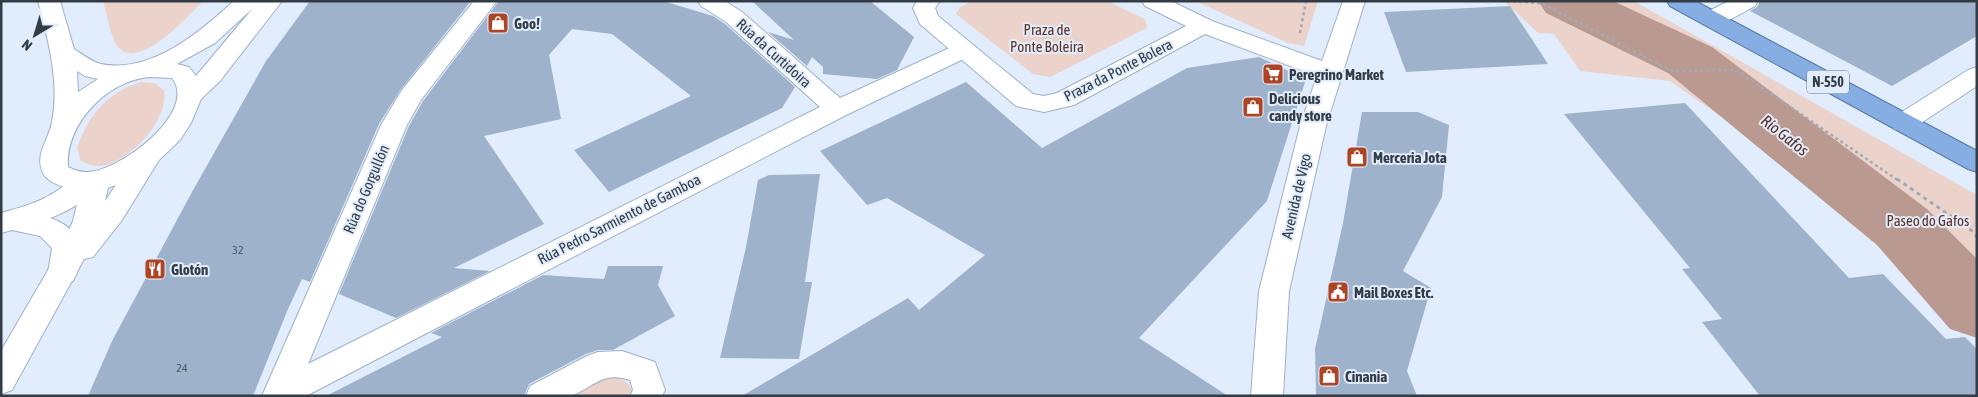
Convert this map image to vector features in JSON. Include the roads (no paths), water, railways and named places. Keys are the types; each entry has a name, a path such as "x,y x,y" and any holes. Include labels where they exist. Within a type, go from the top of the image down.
{"highway":[{"name":"N-550","path":"1678,1 1977,163"}],"street":[{"path":"49,1 63,54 66,91 65,125 53,160 55,171 64,176 91,181"},
{"path":"65,125 79,106 111,81 139,71 207,38 248,1"},
{"path":"188,98 211,76 270,1"},
{"name":"Rúa do Gorgullón","path":"278,396 394,125 411,96 486,1"},
{"name":"Rúa da Curtidoira","path":"709,1 734,17 837,109"},
{"name":"Praza da Ponte Bolera","path":"929,1 924,8 928,19 1025,100 1044,104 1065,99 1204,26"},
{"path":"1153,1 1204,26 1330,72"},
{"path":"1711,19 1747,1"},
{"name":"Avenida de Vigo","path":"1267,396 1274,291 1313,126 1353,3"},
{"name":"Rúa Pedro Sarmiento de Gamboa","path":"278,396 376,343 837,109 964,50"},
{"path":"6,222 40,213 67,200 91,181 122,172 148,157 163,143 184,113 189,84 180,72 165,69 139,71 94,70 63,54"},
{"path":"1903,123 1977,75"},
{"path":"63,273 112,213 148,157"},
{"path":"1,381 18,348 63,273 86,224 91,181"},
{"path":"6,222 49,228 67,245 63,273"},
{"path":"542,396 598,365 622,364 644,371 649,390 646,396"}],"waterway":[{"name":"Río Gafos","path":"1566,1 1690,60 1902,227 1977,308"}],"place":[{"name":"Goo!","path":"498,23"},
{"name":"Peregrino Market","path":"1273,74"},
{"name":"Delicious candy store","path":"1253,107"},
{"name":"Merceria Jota","path":"1357,157"},
{"name":"Glotón","path":"155,269"},
{"name":"Mail Boxes Etc.","path":"1338,292"},
{"name":"Cinania","path":"1329,376"}],"park label":[{"name":"Praza de Ponte Boleira","path":"1047,38"},
{"name":"Paseo do Gafos","path":"1928,220"}]}
